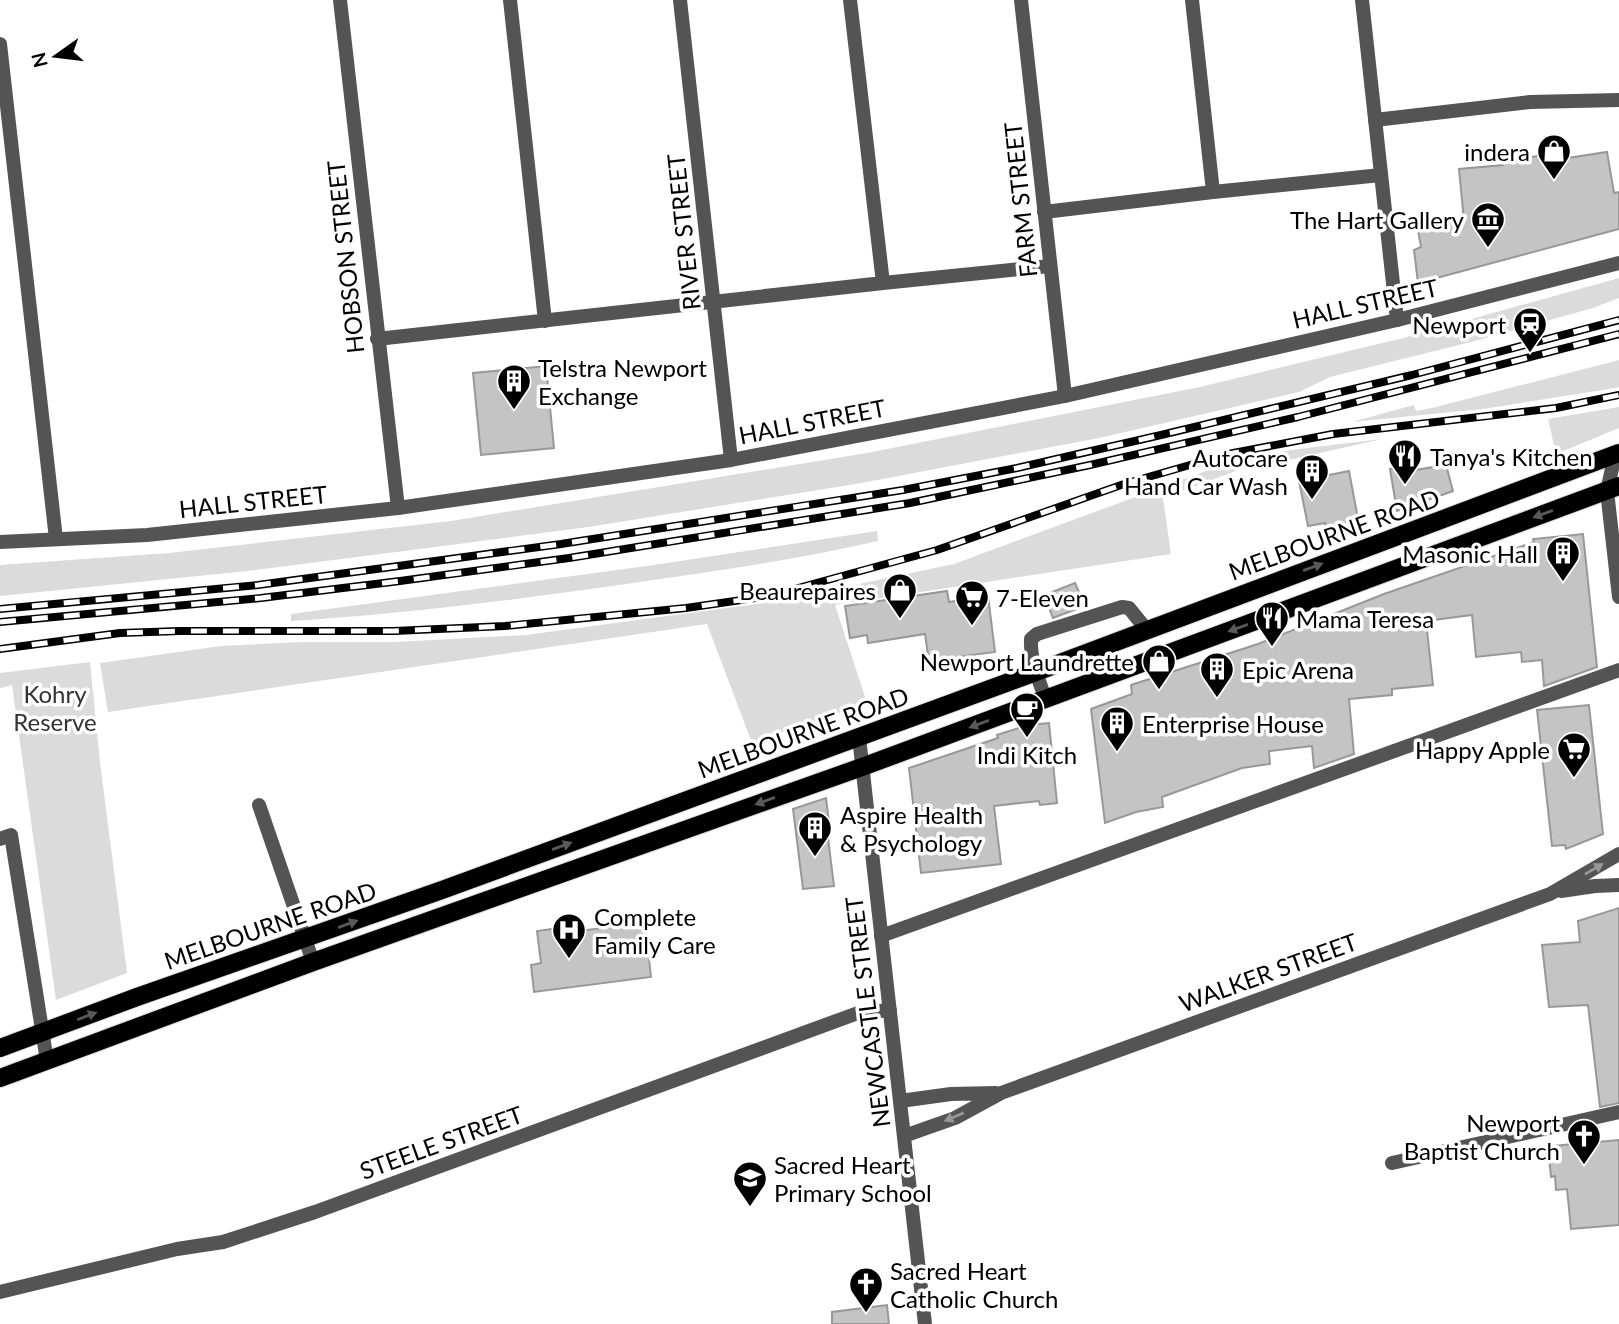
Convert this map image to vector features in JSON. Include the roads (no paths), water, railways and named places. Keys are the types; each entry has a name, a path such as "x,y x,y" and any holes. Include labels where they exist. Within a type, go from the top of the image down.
{"main road":[{"name":"MELBOURNE ROAD","path":"0,1048 859,737 1618,456"},
{"name":"MELBOURNE ROAD","path":"0,1078 313,962 1046,700 1613,489"}],"street":[{"name":"HOBSON STREET","path":"340,0 398,508"},
{"path":"510,0 545,321"},
{"name":"RIVER STREET","path":"680,0 731,460"},
{"path":"850,0 883,284"},
{"name":"FARM STREET","path":"1021,0 1065,396"},
{"path":"1192,0 1213,192"},
{"path":"1362,0 1397,320"},
{"path":"0,44 56,539"},
{"path":"1375,120 1530,103 1619,100"},
{"path":"1044,212 1381,176"},
{"name":"HALL STREET","path":"0,542 147,535 398,508 731,460 1065,396 1397,320 1619,263"},
{"path":"377,339 1050,266"},
{"path":"1618,456 1613,489 1619,597"},
{"path":"1046,700 1030,645 1031,639 1037,634 1122,607 1129,608 1146,629"},
{"path":"881,936 1619,670"},
{"name":"NEWCASTLE STREET","path":"859,737 925,1324"},
{"path":"259,805 313,962"},
{"path":"0,839 11,835 47,1061"},
{"name":"WALKER STREET","path":"904,1136 955,1118 1001,1093 1550,894 1619,855"},
{"name":"WALKER STREET","path":"1550,894 1595,886 1619,885"},
{"name":"STEELE STREET","path":"0,1292 177,1250 223,1242 315,1212 858,1013 890,1010"},
{"name":"WALKER STREET","path":"900,1101 951,1094 1001,1093"},
{"path":"1392,1163 1619,1112"}],"railway":[{"path":"0,609 258,585 561,544 903,490 1017,468 1161,435 1412,375 1619,320"},
{"path":"0,622 261,598 400,581 569,558 910,503 1298,417 1619,334"},
{"path":"0,649 120,633 394,631 505,626 686,608 769,596 937,550 1124,484 1228,454 1333,434 1556,408 1619,395"}],"place":[{"name":"indera","path":"1554,181"},
{"name":"The Hart Gallery","path":"1488,249"},
{"name":"Newport","path":"1530,354"},
{"name":"Telstra Newport Exchange","path":"514,411"},
{"name":"Tanya's Kitchen","path":"1405,486"},
{"name":"Autocare Hand Car Wash","path":"1312,501"},
{"name":"Masonic Hall","path":"1563,583"},
{"name":"Beaurepaires","path":"900,620"},
{"name":"7-Eleven","path":"972,627"},
{"name":"Mama Teresa","path":"1272,648"},
{"name":"Newport Laundrette","path":"1159,691"},
{"name":"Epic Arena","path":"1217,699"},
{"name":"Indi Kitch","path":"1027,739"},
{"name":"Enterprise House","path":"1117,753"},
{"name":"Happy Apple","path":"1574,779"},
{"name":"Aspire Health & Psychology","path":"815,858"},
{"name":"Complete Family Care","path":"569,960"},
{"name":"Newport Baptist Church","path":"1584,1166"},
{"name":"Sacred Heart Primary School","path":"750,1208"},
{"name":"Sacred Heart Catholic Church","path":"866,1314"}],"park label":[{"name":"Kohry Reserve","path":"55,707"}]}
